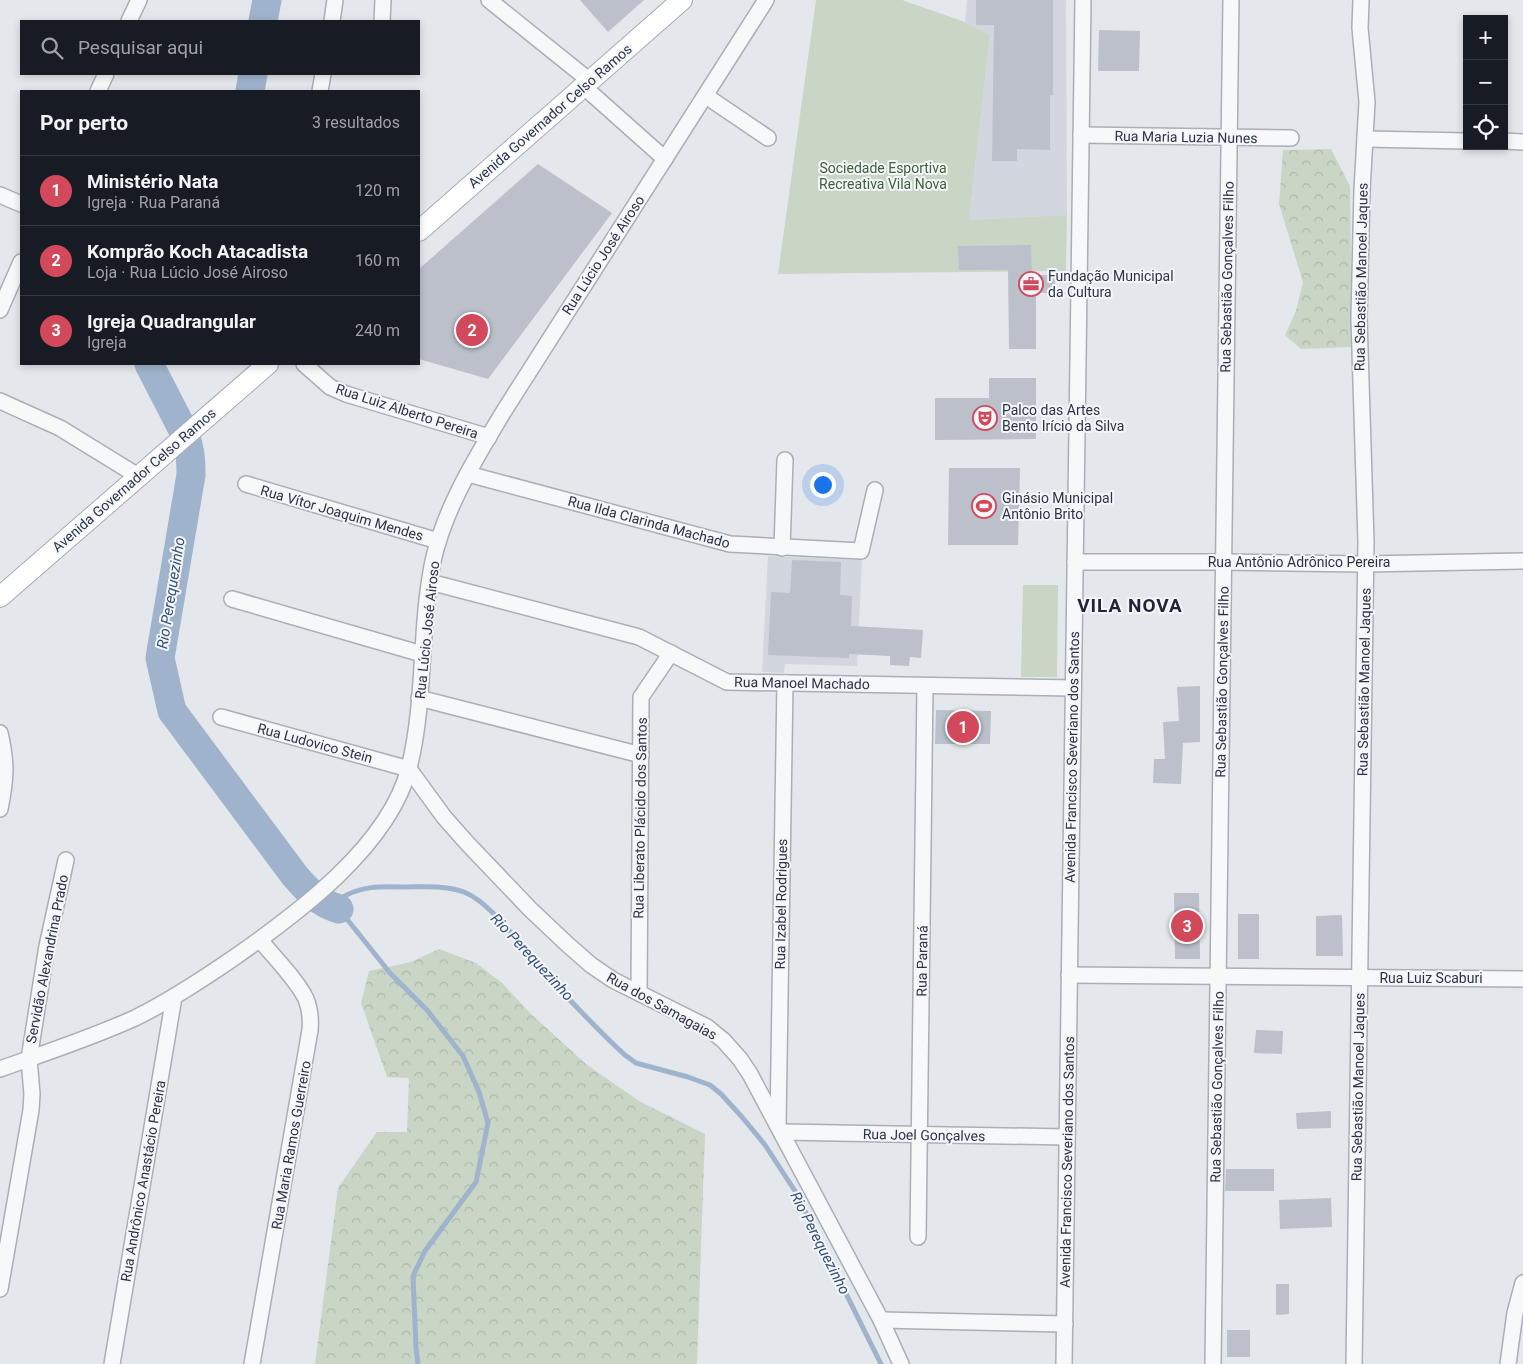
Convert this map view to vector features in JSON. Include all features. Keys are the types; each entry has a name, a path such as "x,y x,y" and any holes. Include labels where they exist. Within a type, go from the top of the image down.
{"main road":[{"name":"Avenida Governador Celso Ramos","path":"420,230 682,0"},
{"name":"Avenida Governador Celso Ramos","path":"0,597 267,365"}],"street":[{"path":"129,20 139,0"},
{"path":"332,20 335,0"},
{"path":"382,20 383,0"},
{"path":"489,0 587,84 665,159"},
{"name":"Rua Lúcio José Airoso","path":"0,1069 111,1029 174,997 260,940 306,906 326,889 378,829 400,792 409,769 415,736 430,582 438,541 453,505 489,436 766,0"},
{"name":"Avenida Francisco Severiano dos Santos","path":"1064,1364 1083,0"},
{"name":"Rua Sebastião Gonçalves Filho","path":"1213,1364 1231,0"},
{"name":"Rua Sebastião Manoel Jaques","path":"1354,1364 1366,564 1359,318 1362,190 1367,102 1360,28 1360,0"},
{"path":"98,90 106,75"},
{"path":"320,90 323,75"},
{"path":"706,96 768,138"},
{"name":"Rua Maria Luzia Nunes","path":"1081,136 1291,138"},
{"path":"1365,139 1463,141"},
{"path":"1508,142 1523,142"},
{"path":"0,194 20,204"},
{"path":"0,310 20,264"},
{"name":"Rua Luiz Alberto Pereira","path":"305,365 330,386 346,394 489,436"},
{"path":"0,402 60,428 138,476"},
{"path":"782,548 785,460"},
{"name":"Rua Ilda Clarinda Machado","path":"468,474 724,543 782,548 861,551 875,490"},
{"name":"Rua Vítor Joaquim Mendes","path":"246,484 438,541"},
{"name":"Rua Antônio Adrônico Pereira","path":"1075,562 1366,564 1523,561"},
{"name":"Rua Manoel Machado","path":"430,582 639,637 727,682 1073,688"},
{"path":"232,599 422,654"},
{"name":"Rua Liberato Plácido dos Santos","path":"638,993 641,697 671,653"},
{"name":"Rua Izabel Rodrigues","path":"780,1128 785,683"},
{"name":"Rua Paraná","path":"918,1237 925,686"},
{"path":"419,698 641,755"},
{"name":"Rua Ludovico Stein","path":"221,717 409,769"},
{"path":"0,733 6,769 0,809"},
{"name":"Rua dos Samagaias","path":"409,769 444,817 467,843 530,910 567,944 614,980 707,1027 724,1040 740,1058 780,1128 880,1320 900,1364"},
{"name":"Servidão Alexandrina Prado","path":"0,1290 31,1110 32,1094 29,1059 47,946 66,860"},
{"name":"Rua Maria Ramos Guerreiro","path":"252,1364 310,1030 310,1015 306,1000 260,940"},
{"name":"Rua Luiz Scaburi","path":"1069,975 1523,979"},
{"name":"Rua Andrônico Anastácio Pereira","path":"112,1364 174,997"},
{"name":"Rua Joel Gonçalves","path":"780,1128 920,1135 1067,1138"},
{"path":"1508,1364 1514,1314 1523,1283"},
{"path":"880,1320 1065,1324"}],"shaded area":[{"path":"967,0 1066,0 1067,215 969,220 990,35 965,22"},
{"path":"768,556 862,560 857,666 785,664 784,673 762,672"}],"green space":[{"name":"Sociedade Esportiva Recreativa Vila Nova","path":"816,0 902,0 965,22 990,35 969,220 1067,215 1066,271 778,274"},
{"path":"1331,149 1350,186 1352,347 1301,349 1285,335 1296,311 1303,282 1279,204 1283,150"},
{"path":"1023,585 1058,585 1057,677 1021,677"},
{"path":"439,949 476,963 502,983 531,1014 586,1064 639,1101 705,1134 697,1364 315,1364 338,1188 377,1132 407,1132 409,1078 387,1077 361,1003 369,971 411,962"}],"building":[{"path":"580,0 644,0 608,32"},
{"path":"976,0 1053,0 1053,95 1050,95 1050,150 1017,149 1017,161 992,161 994,25 976,25"},
{"path":"1099,30 1140,31 1139,71 1098,71"},
{"path":"538,164 612,213 488,379 420,359 420,268"},
{"path":"1031,245 1032,275 1055,275 1055,293 1036,293 1036,349 1009,349 1008,270 959,270 958,246"},
{"name":"Palco das Artes Bento Irício da Silva","path":"989,378 1036,378 1036,439 935,440 935,398 989,398"},
{"name":"Ginásio Municipal Antônio Brito","path":"949,468 1020,468 1018,545 948,545"},
{"path":"792,560 841,562 840,595 852,596 851,626 923,630 921,658 910,657 909,666 890,665 890,656 849,654 849,658 768,655 771,592 790,593"},
{"path":"1200,686 1200,742 1183,743 1181,784 1153,783 1154,759 1165,759 1163,722 1179,721 1177,687"},
{"path":"936,710 991,711 990,744 935,744"},
{"path":"1174,893 1199,893 1200,959 1175,959"},
{"path":"1238,914 1259,914 1259,959 1238,959"},
{"path":"1342,915 1343,956 1316,956 1316,916"},
{"path":"1256,1030 1283,1031 1282,1054 1254,1053"},
{"path":"1331,1111 1331,1128 1297,1129 1296,1113"},
{"path":"1226,1169 1274,1169 1274,1191 1225,1191"},
{"path":"1331,1198 1332,1227 1280,1229 1279,1200"},
{"path":"1276,1284 1289,1284 1289,1314 1276,1315"},
{"path":"1227,1330 1250,1330 1250,1357 1227,1357"}],"waterway":[{"name":"Rio Perequezinho","path":"263,20 267,0"},
{"name":"Rio Perequezinho","path":"250,90 253,75"},
{"name":"Rio Perequezinho","path":"150,365 184,432 191,464 191,475 160,658 172,711 295,876 315,896 326,904 339,909"},
{"name":"Rio Perequezinho","path":"418,1364 413,1276 425,1251 476,1182 488,1123 479,1092 463,1056 427,1010 390,973 339,909 341,898 348,894 363,889 379,887 442,887 464,892 475,898 496,916 562,992 625,1055 636,1063 710,1085 721,1094 765,1145 795,1191 881,1364"}],"place":[{"name":"Fundação Municipal da Cultura","path":"1031,284"},
{"name":"Komprão Koch Atacadista","path":"472,330"},
{"name":"Palco das Artes Bento Irício da Silva","path":"985,418"},
{"name":"Ginásio Municipal Antônio Brito","path":"984,506"},
{"name":"Ministério Nata","path":"963,727"},
{"name":"Igreja Quadrangular","path":"1187,926"}],"district":[{"name":"VILA NOVA","path":"1130,605"}]}
